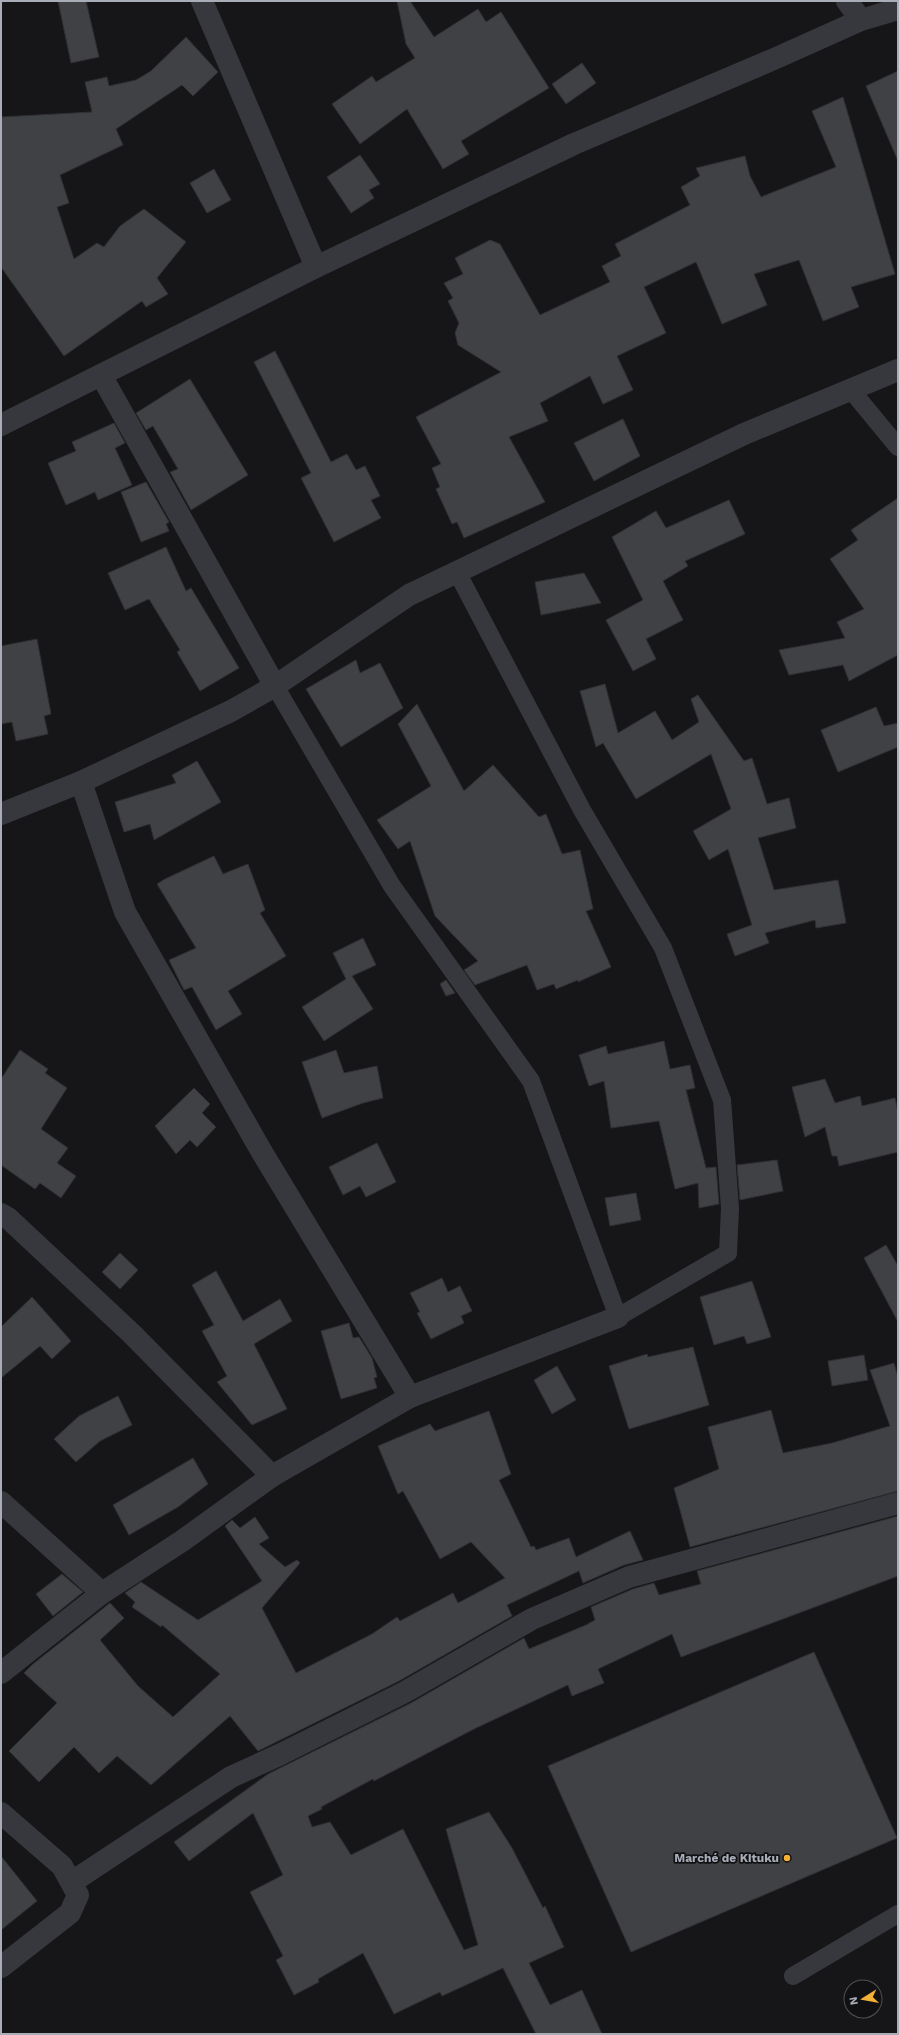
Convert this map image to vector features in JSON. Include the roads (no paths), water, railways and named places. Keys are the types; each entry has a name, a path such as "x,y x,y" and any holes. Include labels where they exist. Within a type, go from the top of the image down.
{"street":[{"path":"202,1 316,267"},
{"path":"847,1 862,20"},
{"path":"1,425 316,267 574,144 862,20 898,9"},
{"path":"1,814 81,782 231,711 275,686 409,595 744,434 898,370"},
{"path":"101,375 275,686"},
{"path":"81,782 125,912 263,1154 410,1398"},
{"path":"1,1214 8,1218 132,1334 272,1476"},
{"path":"1,1673 102,1593 182,1541 272,1476 410,1398 618,1317"},
{"path":"1,1502 102,1593"},
{"path":"72,1882 231,1777 279,1755 405,1692 532,1619 629,1577 898,1503"},
{"path":"1,1812 62,1866 78,1895 70,1913 1,1967"}],"lane":[{"path":"851,390 898,447"},
{"path":"275,686 392,886 531,1081 618,1317 728,1253 730,1208 722,1100 663,948 582,810 457,572"},
{"path":"793,1976 898,1914"}],"place":[{"name":"Marché de Kituku","path":"787,1858"}]}
